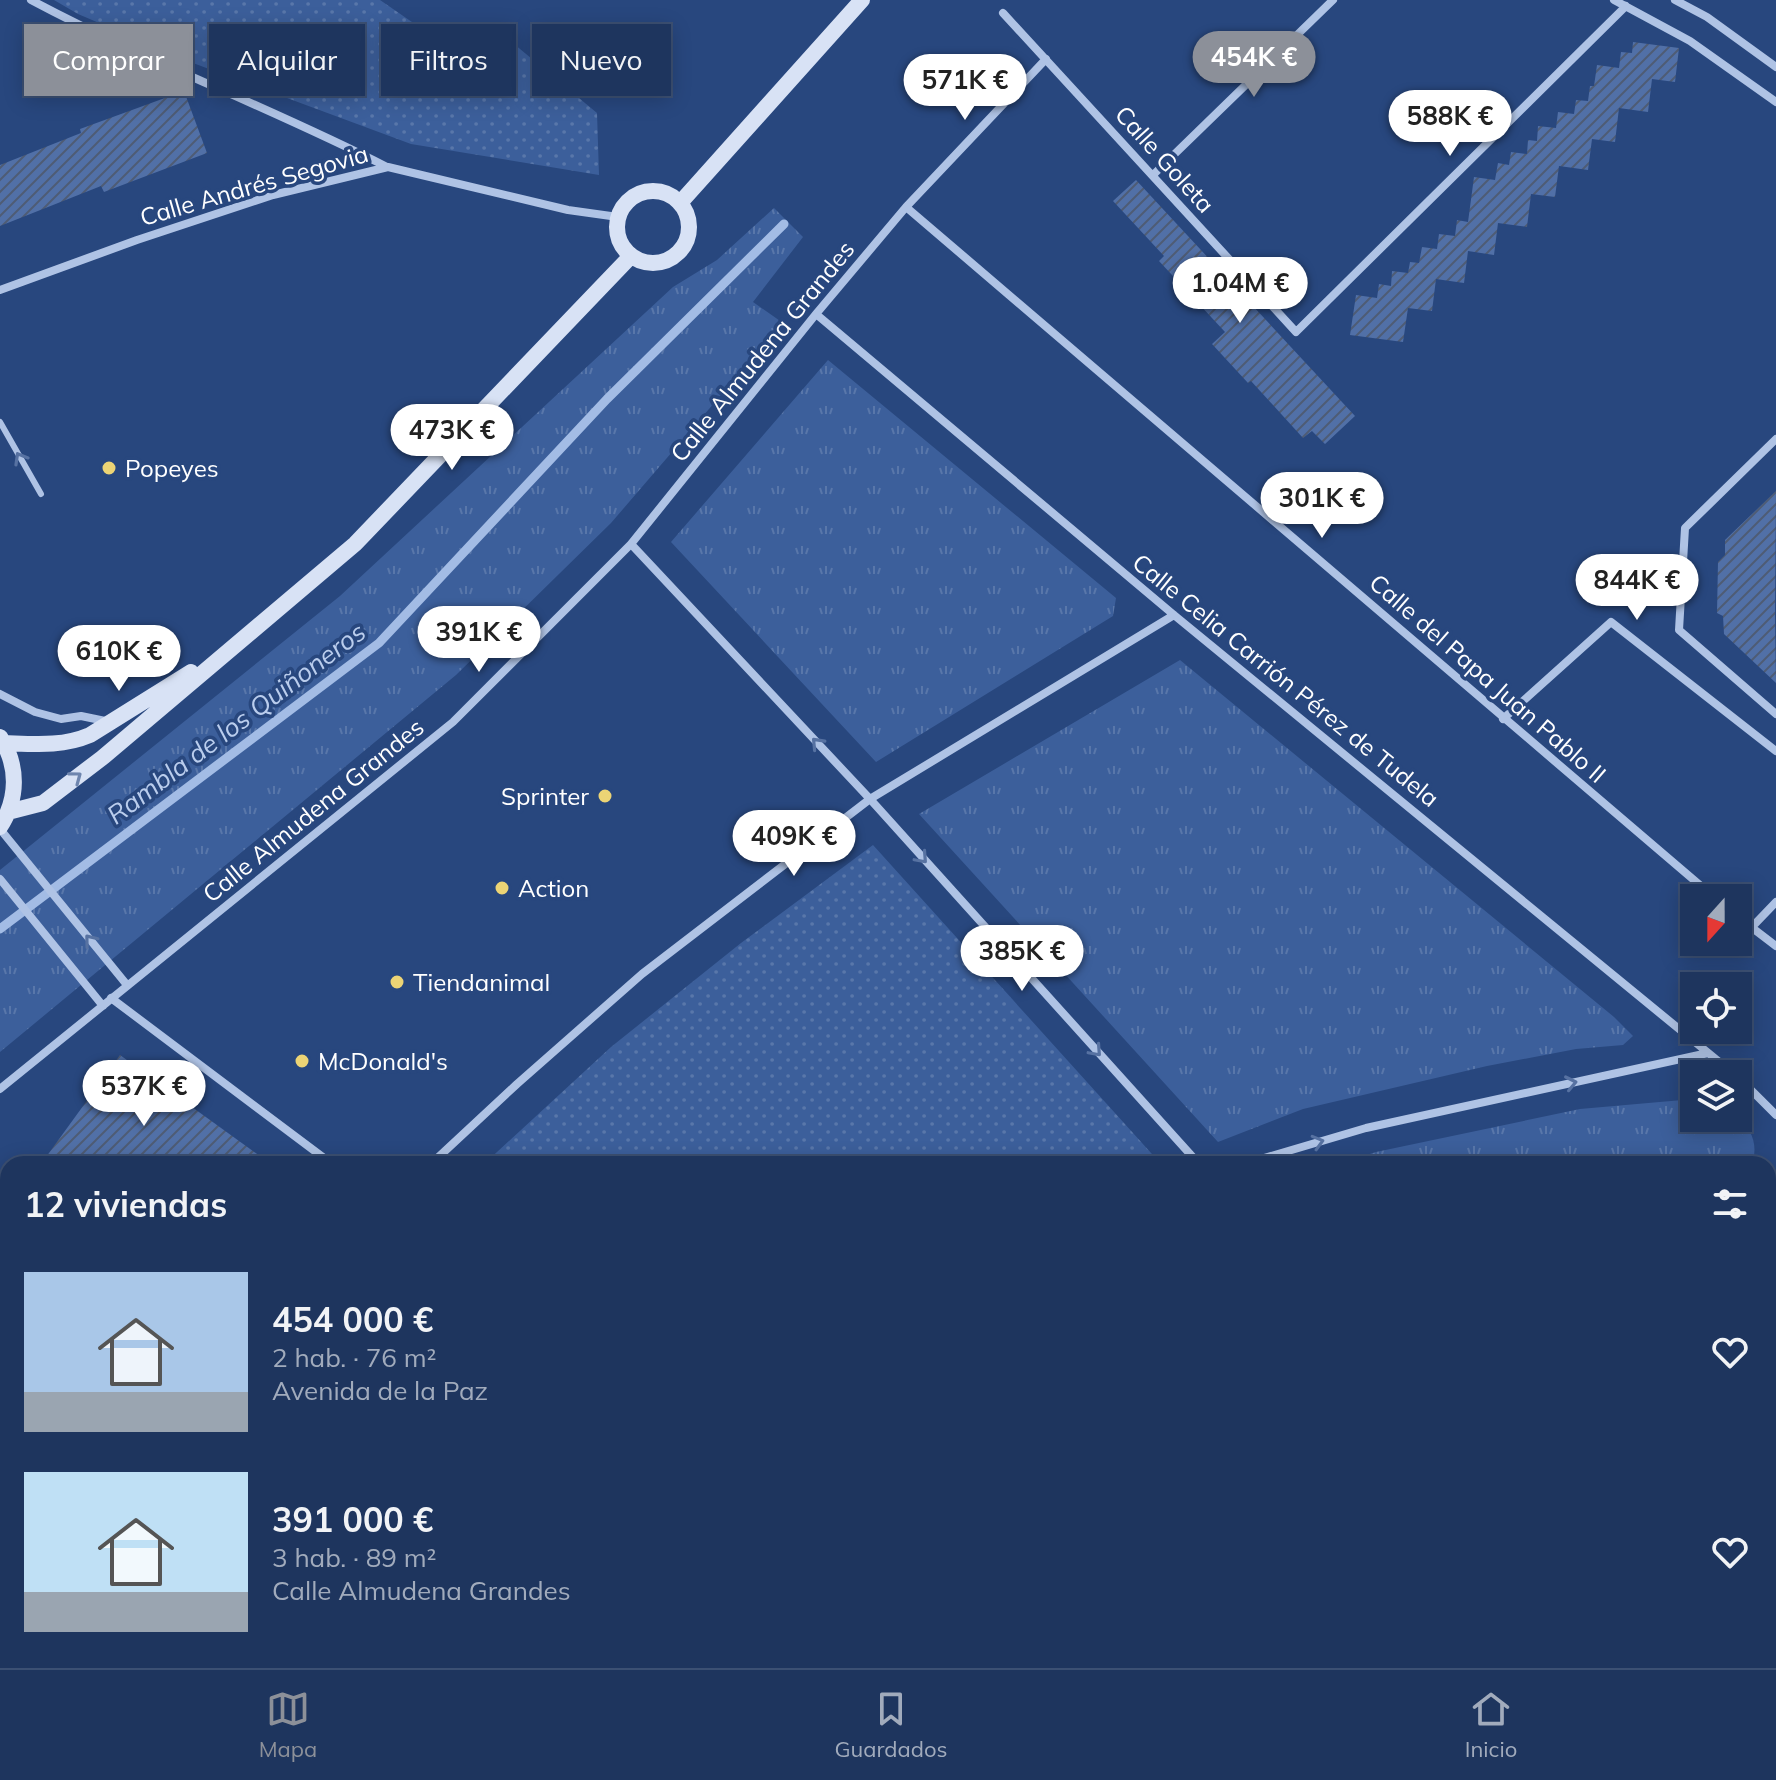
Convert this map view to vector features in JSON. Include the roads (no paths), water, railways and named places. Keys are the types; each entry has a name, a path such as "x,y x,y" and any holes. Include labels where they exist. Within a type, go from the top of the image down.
{"main road":[{"path":"680,203 862,0"},
{"path":"645,192 665,193 680,203 688,214 690,225 687,243 682,250 659,263 631,256 619,237 618,217 628,201 645,192"},
{"path":"3,823 43,803 125,741 355,544 631,256"},
{"path":"3,823 14,789 14,773 2,740 56,745 75,742 233,646"}],"street":[{"path":"31,0 97,35 309,127 388,167"},
{"path":"1153,175 1333,0"},
{"path":"1614,0 1690,41 1776,102"},
{"path":"1675,0 1707,17 1776,67"},
{"name":"Calle Goleta","path":"1003,13 1296,332 1626,6"},
{"name":"Calle Almudena Grandes","path":"0,1089 453,722 631,544 906,207 1046,59"},
{"name":"Calle Andrés Segovia","path":"0,290 258,200 388,167 568,210 618,217"},
{"name":"Calle del Papa Juan Pablo II","path":"906,207 1698,884"},
{"name":"Calle Celia Carrión Pérez de Tudela","path":"816,314 1174,615 1717,1060"},
{"path":"1776,439 1685,528 1679,630 1776,714"},
{"path":"631,544 870,799 1192,1156"},
{"path":"440,1156 642,974 870,799 1174,615"},
{"path":"1503,719 1611,622 1776,751"},
{"path":"0,694 48,716 61,719 81,716 110,722"},
{"path":"3,823 36,874 127,985"},
{"path":"0,879 103,1006"},
{"path":"1752,927 1776,902"},
{"path":"1752,929 1776,946"},
{"path":"111,998 321,1156"},
{"path":"1271,1156 1366,1128 1708,1053"},
{"name":"Calle Celia Carrión Pérez de Tudela","path":"1752,1092 1776,1115"}],"lane":[{"path":"0,422 41,494"}],"waterway":[{"name":"Rambla de los Quiñoneros","path":"0,929 379,643 607,399 784,224"}],"place":[{"name":"Popeyes","path":"109,468"},
{"name":"Sprinter","path":"605,796"},
{"name":"Action","path":"502,888"},
{"name":"Tiendanimal","path":"397,982"},
{"name":"McDonald's","path":"302,1061"}]}
